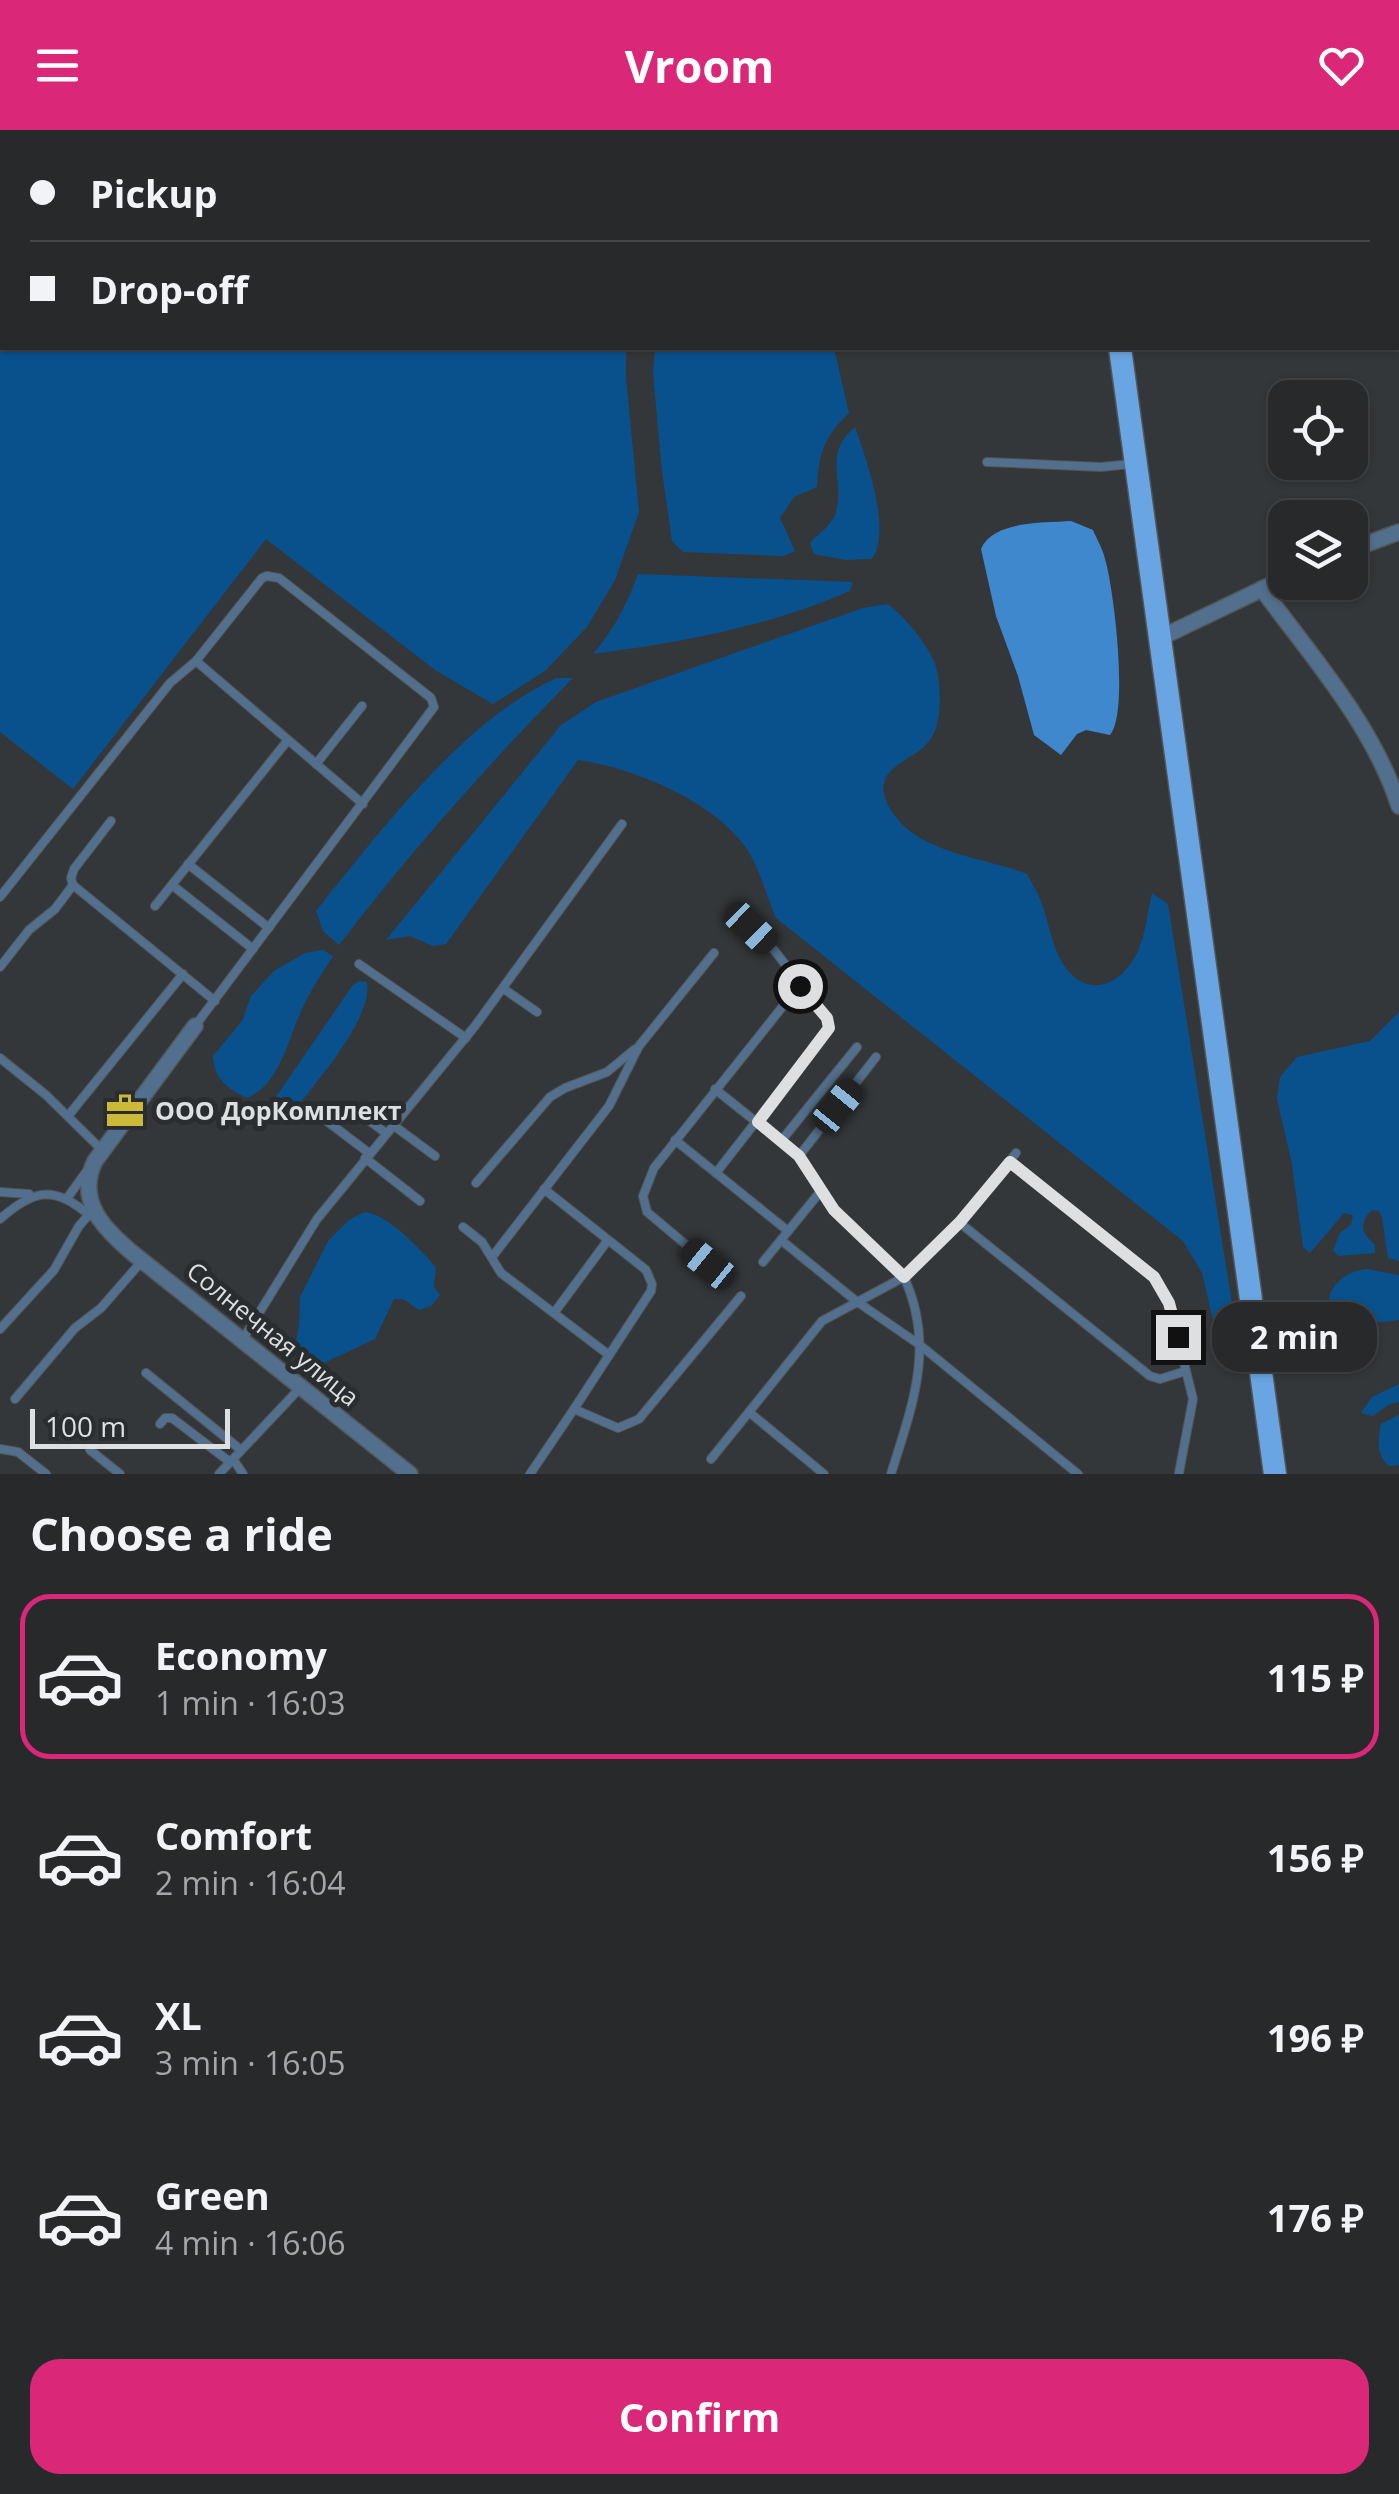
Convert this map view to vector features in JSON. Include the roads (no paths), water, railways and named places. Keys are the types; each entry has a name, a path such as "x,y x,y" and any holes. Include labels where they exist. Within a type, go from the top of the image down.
{"main road":[{"path":"1120,350 1275,1474"}],"street":[{"path":"1368,543 1399,532"},
{"path":"1160,638 1268,586"},
{"path":"1262,589 1362,727 1380,756 1399,806"},
{"path":"91,1213 91,1170 102,1150 196,1026"},
{"name":"Солнечная улица","path":"91,1213 142,1261 410,1474"}],"lane":[{"path":"987,462 1102,467 1136,464"},
{"path":"2,892 170,683 196,662 262,578 273,576 431,698 433,711 196,1026"},
{"path":"196,662 363,804"},
{"path":"316,764 362,706"},
{"path":"155,906 288,740"},
{"path":"111,821 74,869 70,878 73,885 214,1000"},
{"path":"241,1342 306,1235 504,989 622,824"},
{"path":"188,864 269,928"},
{"path":"0,967 73,885"},
{"path":"172,885 253,949"},
{"path":"716,1174 829,1028 827,1018 781,958 751,928"},
{"path":"492,1258 608,1106 639,1046 714,953"},
{"path":"360,964 466,1038"},
{"path":"68,1116 182,974"},
{"path":"708,1264 652,1218 643,1205 648,1177 800,986"},
{"path":"504,989 537,1012"},
{"path":"476,1183 550,1098 607,1072 639,1046"},
{"path":"781,1142 857,1047"},
{"path":"799,1156 876,1057"},
{"path":"0,1058 102,1150 68,1196"},
{"path":"715,1089 799,1156 844,1222 904,1277 910,1290 920,1345 919,1381 891,1474"},
{"path":"353,1109 435,1156"},
{"path":"328,1122 420,1201"},
{"path":"674,1140 788,1231"},
{"path":"711,1459 822,1321 904,1277 960,1222 1016,1153"},
{"path":"1010,1162 1154,1277 1169,1303 1193,1409 1179,1473"},
{"path":"530,1474 652,1284 646,1270 544,1189"},
{"path":"0,1192 68,1196 91,1213 54,1270 0,1329"},
{"path":"764,1262 820,1192"},
{"path":"0,1220 33,1195"},
{"path":"960,1222 1150,1376 1165,1378 1186,1371"},
{"path":"463,1227 482,1242 502,1272 609,1355"},
{"path":"554,1313 608,1240"},
{"path":"781,1240 856,1301 920,1345 1078,1474"},
{"path":"15,1399 75,1328 101,1308 142,1261"},
{"path":"574,1409 611,1426 632,1425 741,1296"},
{"path":"146,1373 241,1450"},
{"path":"219,1474 300,1388"},
{"path":"749,1412 824,1474"},
{"path":"160,1424 165,1418 172,1418 231,1460 243,1474"},
{"path":"0,1448 18,1452 46,1474"},
{"path":"90,1450 120,1474"}],"place":[{"name":"ООО ДорКомплект","path":"125,1111"}]}
